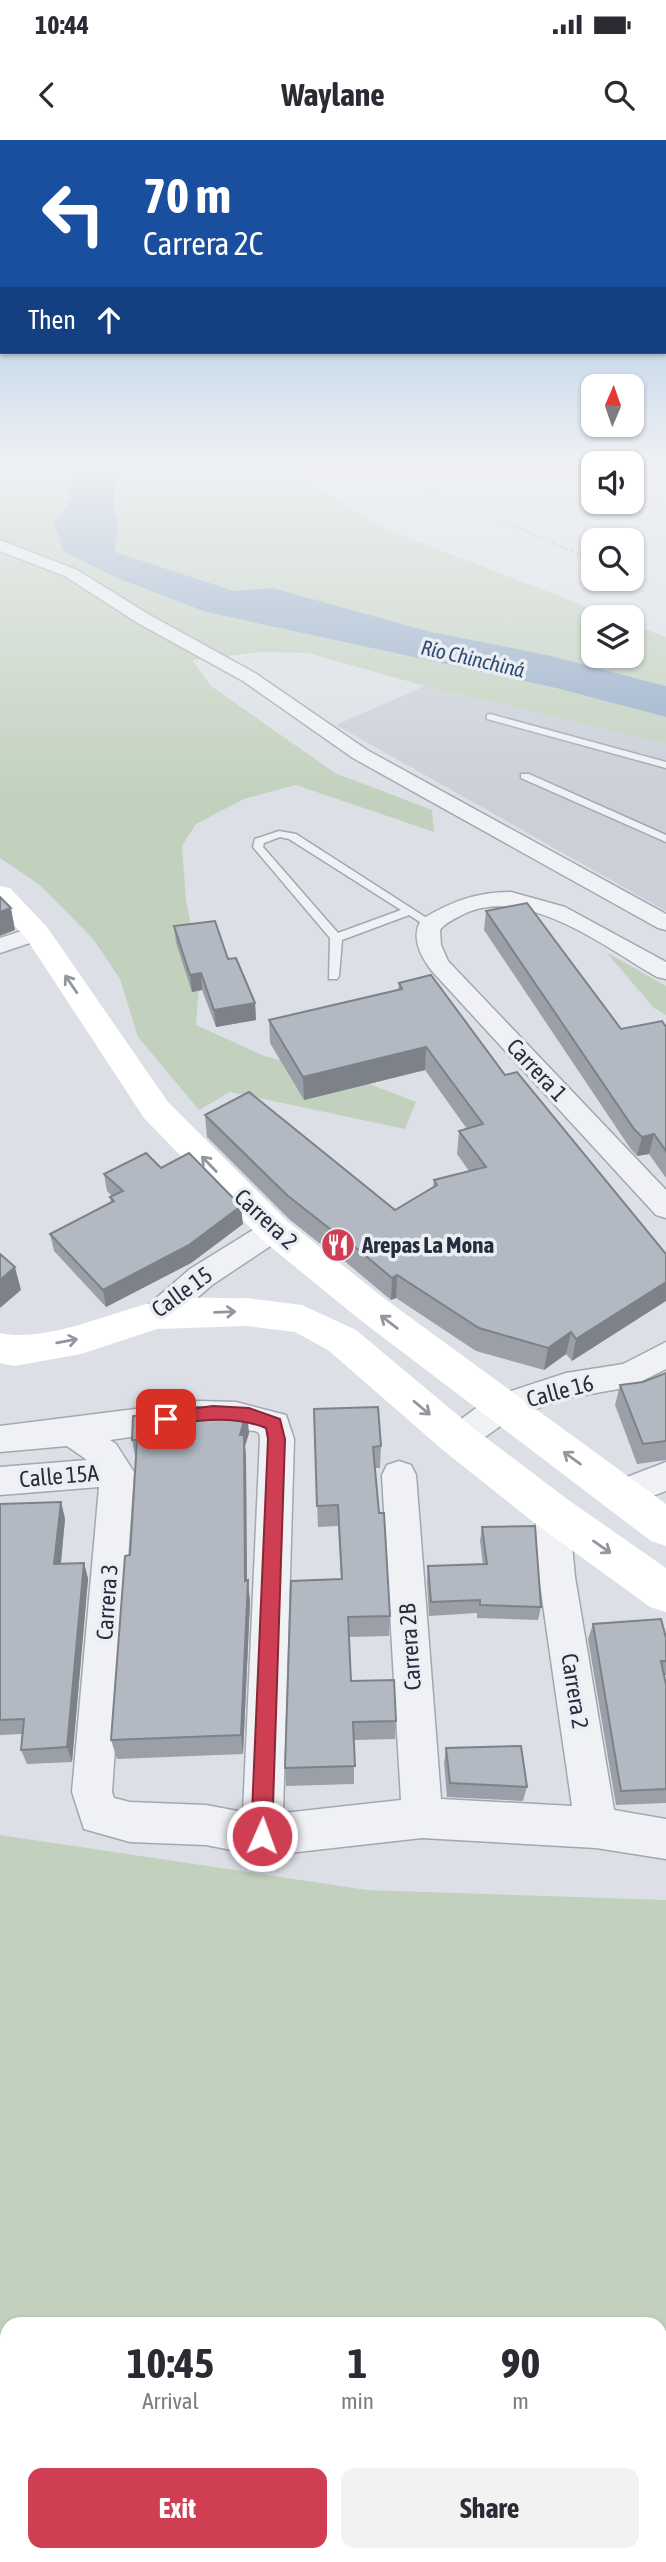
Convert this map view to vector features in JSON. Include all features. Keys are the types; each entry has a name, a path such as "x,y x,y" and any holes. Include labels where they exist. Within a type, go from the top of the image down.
{"main road":[{"name":"Carrera 2","path":"0,894 37,933 156,1110 274,1230 372,1309 666,1528"},
{"path":"157,1315 247,1312 302,1319 342,1340 458,1438 552,1512 666,1593"},
{"name":"Calle 15","path":"0,1348 13,1351 81,1339 157,1315"}],"street":[{"path":"71,573 142,618 249,677 360,754 666,923"},
{"path":"420,917 490,898 530,903 559,913 666,972"},
{"name":"Carrera 1","path":"420,917 430,951 439,965 666,1208"},
{"path":"0,946 37,933"},
{"name":"Calle 15","path":"157,1315 201,1277 274,1230"},
{"name":"Calle 16","path":"458,1438 502,1407 566,1386 630,1375 666,1354"},
{"path":"0,1439 74,1432 213,1412 249,1415 274,1423 276,1439 262,1836 422,1818 596,1828 666,1839"},
{"path":"74,1432 104,1454 117,1472"},
{"name":"Carrera 3","path":"117,1472 92,1792 98,1815 130,1822 206,1825 262,1836"},
{"name":"Calle 15A","path":"0,1481 117,1472"},
{"name":"Carrera 2B","path":"399,1475 422,1818"},
{"path":"621,1494 666,1476"},
{"name":"Carrera 2","path":"552,1512 558,1577 596,1828"}],"lane":[{"path":"490,718 666,765"},
{"path":"525,776 666,839"},
{"path":"333,976 335,938 258,847 259,841 279,834 292,836 420,917"},
{"path":"335,938 420,917"}],"shaded area":[{"path":"425,686 666,744 666,911 336,725"}],"green space":[{"path":"0,573 107,573 206,612 556,688 666,717 666,744 425,686 308,653 261,652 192,660 211,686 335,773 432,810 434,832 296,785 244,799 196,824 182,846 186,900 200,973 196,1025 264,1056 367,1083 416,1102 405,1129 230,1092 199,1110 138,1037 120,979 94,940 40,885 0,858"},
{"path":"179,573 499,573 582,605 581,664 427,631 273,588 234,591"},
{"path":"644,629 666,637 666,686 597,668 644,668"},
{"path":"606,952 666,986 666,1015 654,1008"},
{"path":"0,1835 367,1890 666,1900 666,2317 0,2317"}],"water":[{"name":"Río Chinchiná","path":"107,573 179,573 234,591 273,588 427,631 547,655 581,664 581,668 597,668 666,686 666,717 556,688 206,612"}],"building":[{"path":"0,897 11,908 0,912"},
{"path":"527,903 621,1029 662,1021 666,1027 666,1151 654,1134 642,1137 634,1129 486,911"},
{"path":"215,921 228,959 236,958 255,1003 214,1010 201,973 190,975 174,926"},
{"path":"431,975 505,1075 517,1072 666,1254 666,1282 576,1339 571,1332 548,1348 479,1328 397,1275 392,1278 336,1231 288,1196 205,1115 249,1092 395,1210 437,1185 434,1180 486,1167 459,1131 483,1124 426,1047 303,1077 269,1020 402,989 399,983"},
{"path":"146,1153 161,1168 189,1153 241,1206 189,1245 103,1290 50,1234 114,1201 110,1197 123,1191 104,1174"},
{"path":"0,1254 15,1267 0,1280"},
{"path":"666,1373 666,1441 643,1444 620,1385 643,1382"},
{"path":"196,1407 247,1410 240,1435 244,1435 245,1581 248,1580 241,1735 111,1740 125,1556 130,1555 137,1440 132,1440 133,1416"},
{"path":"378,1407 381,1446 373,1447 379,1513 384,1513 390,1616 348,1617 351,1681 394,1680 396,1721 353,1722 355,1766 285,1768 291,1581 342,1579 338,1505 317,1506 314,1409"},
{"path":"61,1502 54,1564 84,1563 67,1747 21,1750 24,1719 0,1720 0,1504"},
{"path":"535,1526 541,1607 480,1605 480,1600 431,1602 428,1566 487,1564 482,1527"},
{"path":"661,1619 666,1638 666,1661 661,1661 666,1685 666,1789 621,1791 593,1624"},
{"path":"521,1746 527,1787 450,1783 446,1748"}],"place":[{"name":"Arepas La Mona","path":"338,1245"}],"route":[{"path":"166,1419 213,1412 249,1415 274,1423 276,1439 262,1836"}]}
